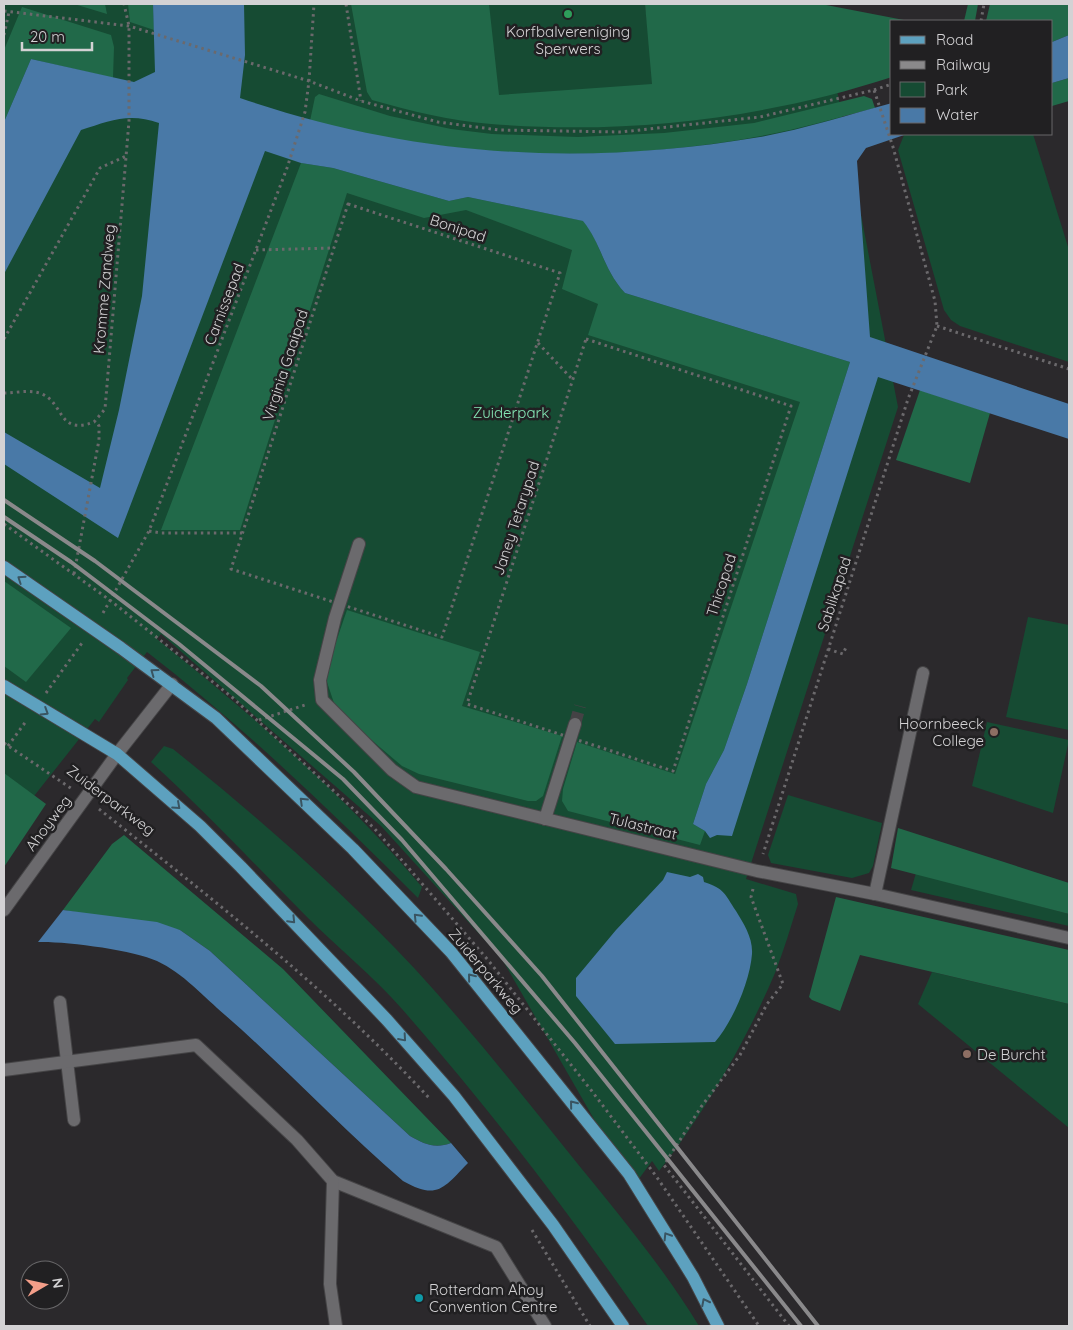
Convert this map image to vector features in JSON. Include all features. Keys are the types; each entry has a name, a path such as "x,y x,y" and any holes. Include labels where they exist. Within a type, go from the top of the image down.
{"main road":[{"name":"Zuiderparkweg","path":"4,567 172,684 222,724 353,849 451,952 629,1174 693,1277 718,1326"},
{"path":"4,686 117,754 180,809 241,867 387,1020 454,1096 553,1224 623,1326"}],"street":[{"path":"322,700 320,680 335,618 359,544"},
{"path":"875,894 923,673"},
{"path":"117,754 172,684"},
{"name":"Tulastraat","path":"322,700 392,770 416,787 757,871 875,894 1069,938"},
{"path":"545,819 574,724"},
{"name":"Ahoyweg","path":"4,910 117,754"},
{"path":"60,1002 74,1120"},
{"path":"4,1070 196,1045 297,1140 333,1181 496,1247 545,1326"},
{"path":"333,1181 330,1284 336,1326"}],"path":[{"name":"Kromme Zandweg","path":"74,574 99,440 99,426 96,421 102,415 106,401 129,121 129,26 124,4"},
{"name":"Carnissepad","path":"111,600 149,530 287,168 305,112 310,82 314,4"},
{"path":"346,4 361,101"},
{"path":"981,20 984,4"},
{"path":"4,10 143,29 310,82 361,101 438,122 499,130 620,132 760,117 890,85"},
{"path":"4,35 9,12"},
{"path":"874,90 893,147 935,301 937,326 1069,369"},
{"path":"4,338 100,168 126,156"},
{"name":"Virginia Gaaipad","path":"149,530 161,533 242,533 348,204"},
{"name":"Bonipad","path":"348,204 560,273 538,342"},
{"path":"256,250 334,248"},
{"name":"Sablikapad","path":"789,1326 664,1165 701,1106 740,1055 767,1004 783,984 751,897 757,871 908,398 937,326"},
{"name":"Janey Tetarypad","path":"467,704 586,339 791,406"},
{"path":"538,342 572,380"},
{"path":"442,637 538,342"},
{"path":"4,393 41,393 50,400 66,422 81,425 96,421"},
{"name":"Thicopad","path":"673,771 791,406"},
{"path":"4,524 111,600 258,720 374,828"},
{"path":"8,746 111,600"},
{"path":"828,649 843,654 847,645"},
{"path":"258,720 322,700"},
{"name":"Zuiderparkweg","path":"4,743 86,799 264,940 334,1002 435,1104"},
{"path":"529,1226 590,1326"}],"green space":[{"name":"Zuiderpark","path":"4,4 645,4 653,74 836,85 898,407 746,879 796,894 798,904 784,947 764,998 738,1050 708,1101 659,1171 652,1161 633,1187 502,959 381,826 161,634 157,639 262,726 361,820 422,887 418,898 353,833 252,740 147,652 127,678 128,680 99,722 95,719 4,834"},
{"path":"74,4 105,4 107,14"},
{"path":"128,4 153,4 154,30 130,22"},
{"path":"351,4 489,4 499,95 652,84 645,4 821,4 904,20 890,20 890,78 794,104 694,120 592,127 491,124 461,121 416,112 372,100 367,92"},
{"path":"968,4 978,4 975,20 964,20"},
{"path":"990,4 1069,4 1069,35 1053,42 1053,20 986,20"},
{"path":"22,7 111,35 114,47 113,78 31,59 4,122 4,50"},
{"path":"1069,78 1069,101 1053,106 1053,83"},
{"path":"319,94 390,116 451,129 492,134 578,137 664,133 754,123 864,96 872,99 875,108 775,133 705,145 592,154 535,153 478,150 422,143 365,134 310,121 315,97"},
{"path":"904,135 1033,135 1069,250 1069,362 960,326 951,320 944,310 898,150"},
{"path":"301,163 333,168 449,201 468,197 584,221 612,275 625,293 850,362 747,684 724,750 706,784 693,824 705,831 700,845 568,811 562,801 563,789 577,742 675,774 800,402 588,335 598,304 562,289 572,250 466,210 424,218 347,193 240,530 161,530"},
{"path":"920,390 990,413 970,483 896,460"},
{"path":"4,581 71,628 26,682 4,666"},
{"path":"347,610 480,652 462,706 562,736 543,796 536,801 528,801 419,774 402,766 355,726 334,703 326,679 327,668"},
{"path":"1028,617 1069,625 1069,730 1006,717"},
{"path":"987,722 1069,740 1053,813 972,786"},
{"path":"164,746 173,749 298,854 358,910 415,969 455,1014 620,1216 685,1303 699,1326 648,1326 530,1164 467,1085 402,1009 151,762"},
{"path":"4,773 46,804 4,867"},
{"path":"788,795 882,823 873,866 869,873 852,878 771,863 768,855"},
{"path":"898,828 1069,883 1069,914 891,868"},
{"path":"124,835 283,969 451,1143 435,1146 410,1136 210,951 180,930 63,910 112,844"},
{"path":"916,873 1069,914 1069,926 911,890"},
{"path":"836,897 1069,950 1069,1004 860,955 840,1011 812,1000 809,997"},
{"path":"932,972 1069,1004 1069,1128 918,1004"}],"water":[{"path":"153,4 244,4 245,55 240,98 304,118 369,133 433,144 497,151 627,152 760,137 826,122 890,104 890,135 904,135 866,148 857,161 870,337 1069,404 1069,439 878,377 732,836 717,835 710,838 705,831 693,824 706,784 724,750 747,684 850,362 625,293 612,275 583,221 468,197 449,201 333,168 301,163 265,151 118,538 4,464 4,432 100,488 119,410 142,296 159,123 129,118 110,121 81,130 4,274 4,122 31,59 134,82 155,72"},
{"path":"1069,35 1069,78 1053,83 1053,42"},
{"path":"667,872 690,877 698,874 703,877 704,882 716,887 726,896 745,926 751,942 752,954 748,976 734,1012 715,1042 615,1044 576,996 576,978 616,930 663,880"},
{"path":"63,910 157,922 180,930 210,951 410,1136 435,1146 451,1143 468,1163 445,1185 432,1191 415,1187 403,1181 248,1035 193,986 167,966 146,957 116,950 38,942"}],"tunnel":[{"path":"575,724 580,706"}],"railway":[{"path":"4,500 95,561 261,686 354,772 446,869 542,976 818,1326"},
{"path":"4,517 71,562 179,644 343,779 402,840 575,1043 801,1326"}],"place":[{"name":"Korfbalvereniging Sperwers","path":"568,14"},
{"name":"Hoornbeeck College","path":"994,732"},
{"name":"De Burcht","path":"967,1054"},
{"name":"Rotterdam Ahoy Convention Centre","path":"419,1298"}]}
